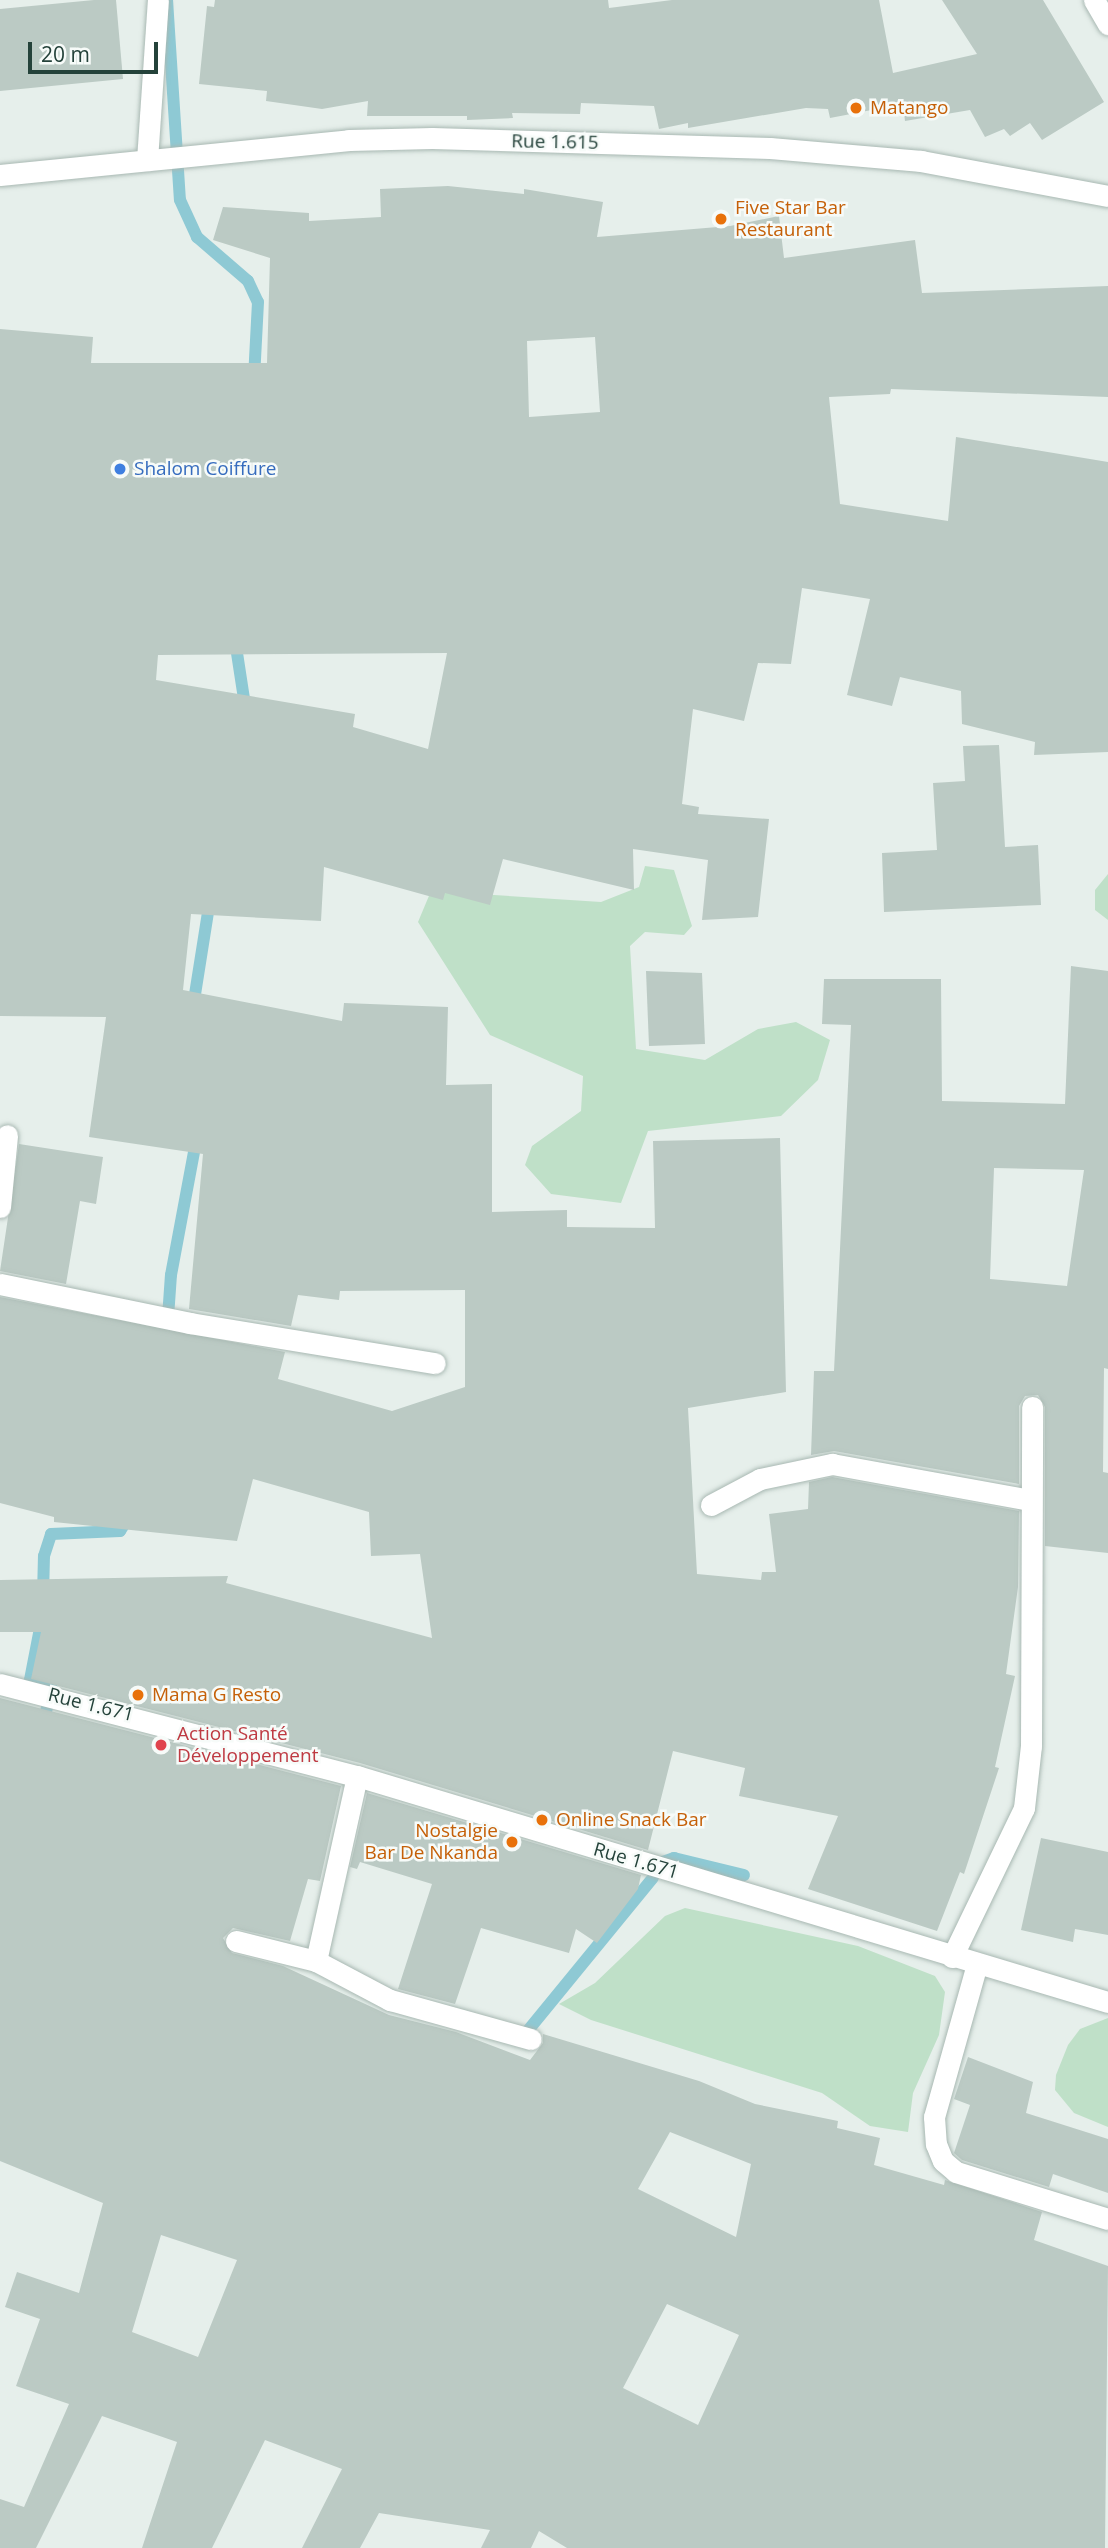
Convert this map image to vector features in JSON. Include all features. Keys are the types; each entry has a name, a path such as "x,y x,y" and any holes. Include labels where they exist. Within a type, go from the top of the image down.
{"street":[{"path":"147,160 158,0"},
{"path":"1094,0 1108,24"},
{"name":"Rue 1.615","path":"0,175 349,140 432,138 769,148 921,161 1108,196"},
{"path":"0,1207 7,1135"},
{"path":"0,1284 190,1323 435,1363"},
{"path":"952,1957 1024,1808 1031,1746 1032,1407"},
{"path":"711,1505 760,1479 832,1464 1031,1500"},
{"name":"Rue 1.671","path":"0,1684 357,1776 1108,2002"},
{"path":"316,1961 357,1776"},
{"path":"236,1941 316,1961 390,2000 531,2039"},
{"path":"977,1964 934,2117 936,2144 943,2161 956,2172 1108,2219"}],"green space":[{"path":"645,866 674,870 692,926 684,935 645,932 630,946 636,1049 705,1060 758,1029 796,1022 830,1040 818,1080 781,1116 648,1131 621,1203 551,1194 525,1165 532,1146 581,1111 583,1076 490,1035 418,922 431,891 601,902 639,887"},
{"path":"1108,874 1108,920 1095,910 1095,890"},
{"path":"685,1908 858,1946 935,1976 945,1992 939,2035 913,2093 908,2132 870,2126 822,2093 591,2020 559,2004 595,1983 665,1916"},
{"path":"1108,2018 1108,2127 1074,2113 1055,2090 1056,2075 1068,2045 1080,2029"}],"building":[{"path":"116,0 123,79 0,91 0,9"},
{"path":"215,0 608,0 609,8 672,0 879,0 893,73 977,54 942,0 1043,0 1104,102 1042,140 1030,123 1010,136 1004,129 985,137 970,110 905,121 903,104 830,118 828,109 806,108 688,128 688,123 659,129 654,106 581,103 580,114 512,113 513,118 467,120 467,116 367,116 368,101 322,109 266,101 267,91 199,84 207,6 214,7"},
{"path":"448,186 524,194 524,189 603,202 597,237 730,226 779,216 784,258 915,240 922,293 1108,286 1108,397 891,389 890,394 829,397 840,504 948,521 956,437 1108,462 1108,752 1034,755 1035,742 962,724 961,691 900,677 892,706 847,695 870,599 802,588 791,664 758,663 744,721 693,709 682,804 699,807 698,814 769,819 758,917 702,920 708,860 633,849 634,890 503,859 490,905 445,893 443,900 324,867 321,921 191,914 183,990 342,1021 344,1003 448,1007 446,1085 492,1084 492,1212 567,1210 567,1227 655,1228 653,1141 780,1138 786,1392 688,1408 697,1574 761,1580 762,1572 776,1572 769,1514 808,1509 809,1482 832,1477 1019,1511 1018,1587 1006,1674 1015,1676 995,1767 999,1768 964,1874 960,1872 937,1931 808,1889 838,1816 739,1796 745,1768 673,1751 648,1850 360,1763 31,1679 41,1632 0,1632 0,1580 228,1576 226,1583 432,1638 420,1554 371,1556 369,1512 253,1479 237,1541 54,1522 54,1517 0,1503 0,1297 285,1352 278,1379 392,1411 465,1387 465,1290 340,1291 339,1300 298,1295 291,1326 189,1309 203,1154 89,1137 106,1017 0,1016 0,329 93,337 91,363 267,363 270,258 213,240 223,207 309,213 309,221 381,217 380,189","holes":["595,337 600,412 529,417 527,341","447,653 428,749 353,727 355,714 156,680 158,655"]},
{"path":"999,745 1005,847 1038,845 1041,905 884,912 882,853 937,850 933,783 965,781 963,746"},
{"path":"1071,966 1108,971 1108,1369 1104,1368 1103,1472 1108,1473 1108,1553 1045,1546 1045,1407 1038,1395 1025,1396 1019,1406 1019,1484 834,1451 811,1455 814,1371 834,1371 851,1025 822,1024 824,979 941,979 942,1101 1065,1104","holes":["994,1168 1084,1170 1067,1286 990,1279"]},
{"path":"646,971 702,973 705,1044 649,1046"},
{"path":"19,1144 103,1157 96,1204 80,1201 66,1284 0,1271"},
{"path":"0,1698 341,1786 320,1881 308,1879 290,1941 233,1928 223,1938 232,1953 283,1966 389,2015 456,2032 530,2060 543,2043 543,2034 699,2081 755,2104 838,2121 837,2128 880,2138 874,2165 944,2185 945,2180 1042,2212 1034,2240 1108,2266 1105,2548 567,2548 539,2531 531,2548 481,2548 490,2530 379,2513 360,2548 302,2548 342,2469 265,2440 212,2548 142,2548 177,2442 102,2416 36,2548 0,2548 0,2499 24,2507 69,2404 16,2386 40,2319 5,2307 17,2272 79,2293 103,2203 0,2161","holes":["670,2132 751,2164 736,2237 638,2189","161,2235 237,2260 198,2357 132,2332","667,2304 739,2335 698,2425 623,2388"]},
{"path":"367,1793 641,1875 638,1889 597,1943 576,1929 569,1953 481,1928 455,2004 398,1989 432,1884 360,1862 357,1869 350,1867"},
{"path":"1041,1838 1108,1852 1108,1935 1075,1929 1073,1942 1021,1930"},
{"path":"968,2057 1033,2082 1026,2113 1108,2139 1108,2193 1053,2174 1049,2187 962,2160 954,2153 970,2105 954,2099"}],"waterway":[{"path":"167,0 180,200 197,237 248,281 258,302 254,379"},
{"path":"235,640 246,712"},
{"path":"193,1007 210,900"},
{"path":"166,1346 171,1275 197,1136"},
{"path":"43,1596 44,1556 51,1534 120,1531 128,1518"},
{"path":"42,1618 30,1680 52,1689 42,1726"},
{"path":"663,1862 674,1858 744,1875"},
{"path":"521,2039 653,1878"}],"place":[{"name":"Matango","path":"856,108"},
{"name":"Five Star Bar Restaurant","path":"721,219"},
{"name":"Shalom Coiffure","path":"120,469"},
{"name":"Mama G Resto","path":"138,1695"},
{"name":"Action Santé Développement","path":"161,1745"},
{"name":"Online Snack Bar","path":"542,1820"},
{"name":"Nostalgie Bar De Nkanda","path":"512,1842"}]}
